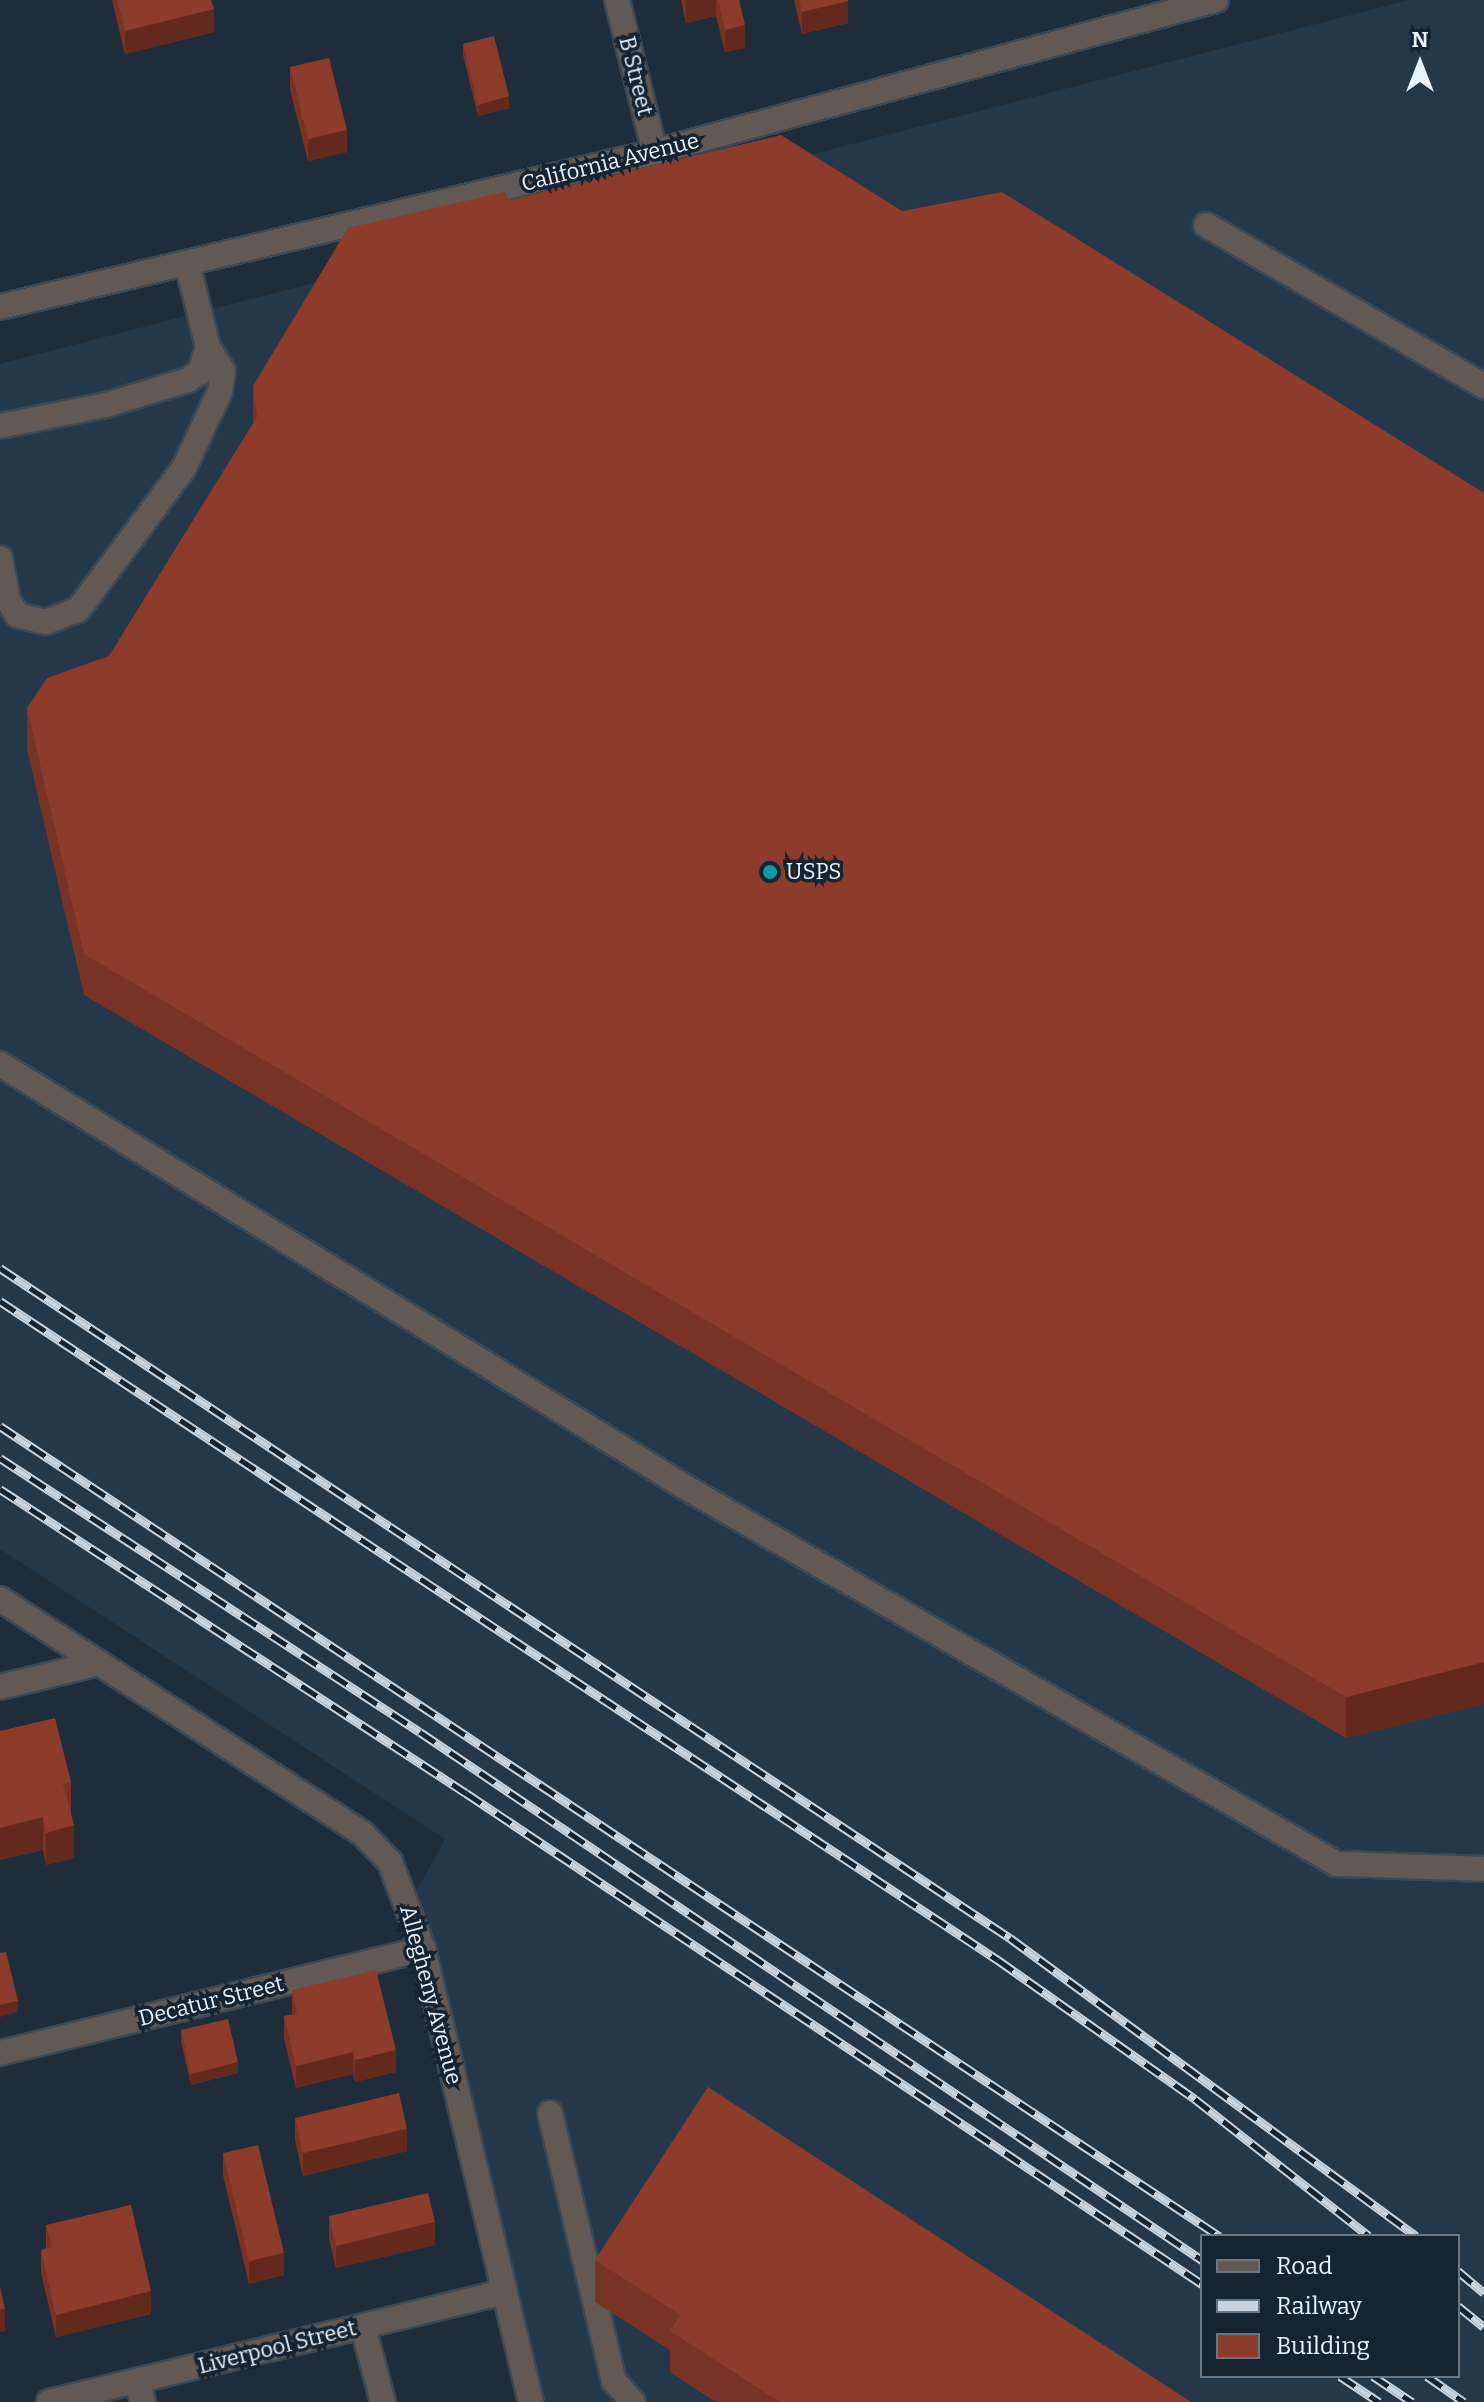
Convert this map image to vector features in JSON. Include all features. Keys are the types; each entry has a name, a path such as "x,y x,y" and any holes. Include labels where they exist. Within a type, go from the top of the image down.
{"street":[{"name":"B Street","path":"617,0 655,152"},
{"name":"California Avenue","path":"0,307 655,152 1216,0"},
{"path":"1206,225 1484,386"},
{"path":"0,558 8,600 17,615 46,622 78,610 184,468 220,391 223,371 208,347 187,263"},
{"path":"0,426 106,405 188,380 200,372 208,347"},
{"path":"0,1064 685,1487 1337,1864 1484,1869"},
{"name":"Allegheny Avenue","path":"0,1599 363,1834 390,1862 423,1949 531,2402"},
{"path":"0,1687 99,1663"},
{"name":"Decatur Street","path":"0,2053 423,1949"},
{"path":"550,2113 614,2381 633,2402"},
{"name":"Liverpool Street","path":"49,2402 140,2392 363,2327 504,2292"},
{"path":"363,2327 383,2402"}],"shaded area":[{"path":"1409,0 1484,0 1484,2402 531,2402 409,1905 445,1839 0,1549 0,364"}],"building":[{"path":"117,0 211,0 214,9 125,31"},
{"path":"718,0 739,0 745,25 725,30"},
{"path":"799,0 848,0 848,1 802,12"},
{"path":"494,36 509,96 478,105 463,44"},
{"path":"329,58 347,130 308,139 290,67"},
{"name":"USPS","path":"781,135 902,211 1002,192 1484,493 1484,1662 1346,1697 84,954 27,708 47,678 109,656 257,417 253,386 348,228 504,192 510,200"},
{"path":"55,1718 71,1782 63,1784 74,1825 46,1833 43,1817 0,1828 0,1731"},
{"path":"6,1952 18,2001 0,2005 0,1953"},
{"path":"376,1970 396,2050 355,2060 353,2052 296,2066 284,2016 297,2014 292,1990"},
{"path":"228,2019 238,2062 191,2074 181,2030"},
{"path":"708,2087 1191,2402 780,2402 670,2331 680,2315 595,2260"},
{"path":"399,2093 407,2129 303,2153 295,2118"},
{"path":"258,2145 284,2253 249,2261 223,2153"},
{"path":"428,2193 435,2222 336,2246 329,2216"},
{"path":"131,2205 151,2291 56,2315 41,2250 52,2247 46,2225"},
{"path":"0,2287 5,2309 0,2310"}],"railway":[{"path":"0,1268 1010,1938 1413,2234"},
{"path":"0,1301 998,1960 1195,2099 1366,2234"},
{"path":"0,1426 1216,2234"},
{"path":"0,1458 420,1732 1200,2259"},
{"path":"0,1489 466,1793 1200,2283"},
{"path":"1460,2273 1484,2293"},
{"path":"1460,2308 1484,2327"},
{"path":"1343,2378 1379,2402"},
{"path":"1376,2378 1412,2402"},
{"path":"1430,2378 1464,2402"}],"place":[{"name":"USPS","path":"770,872"}]}
